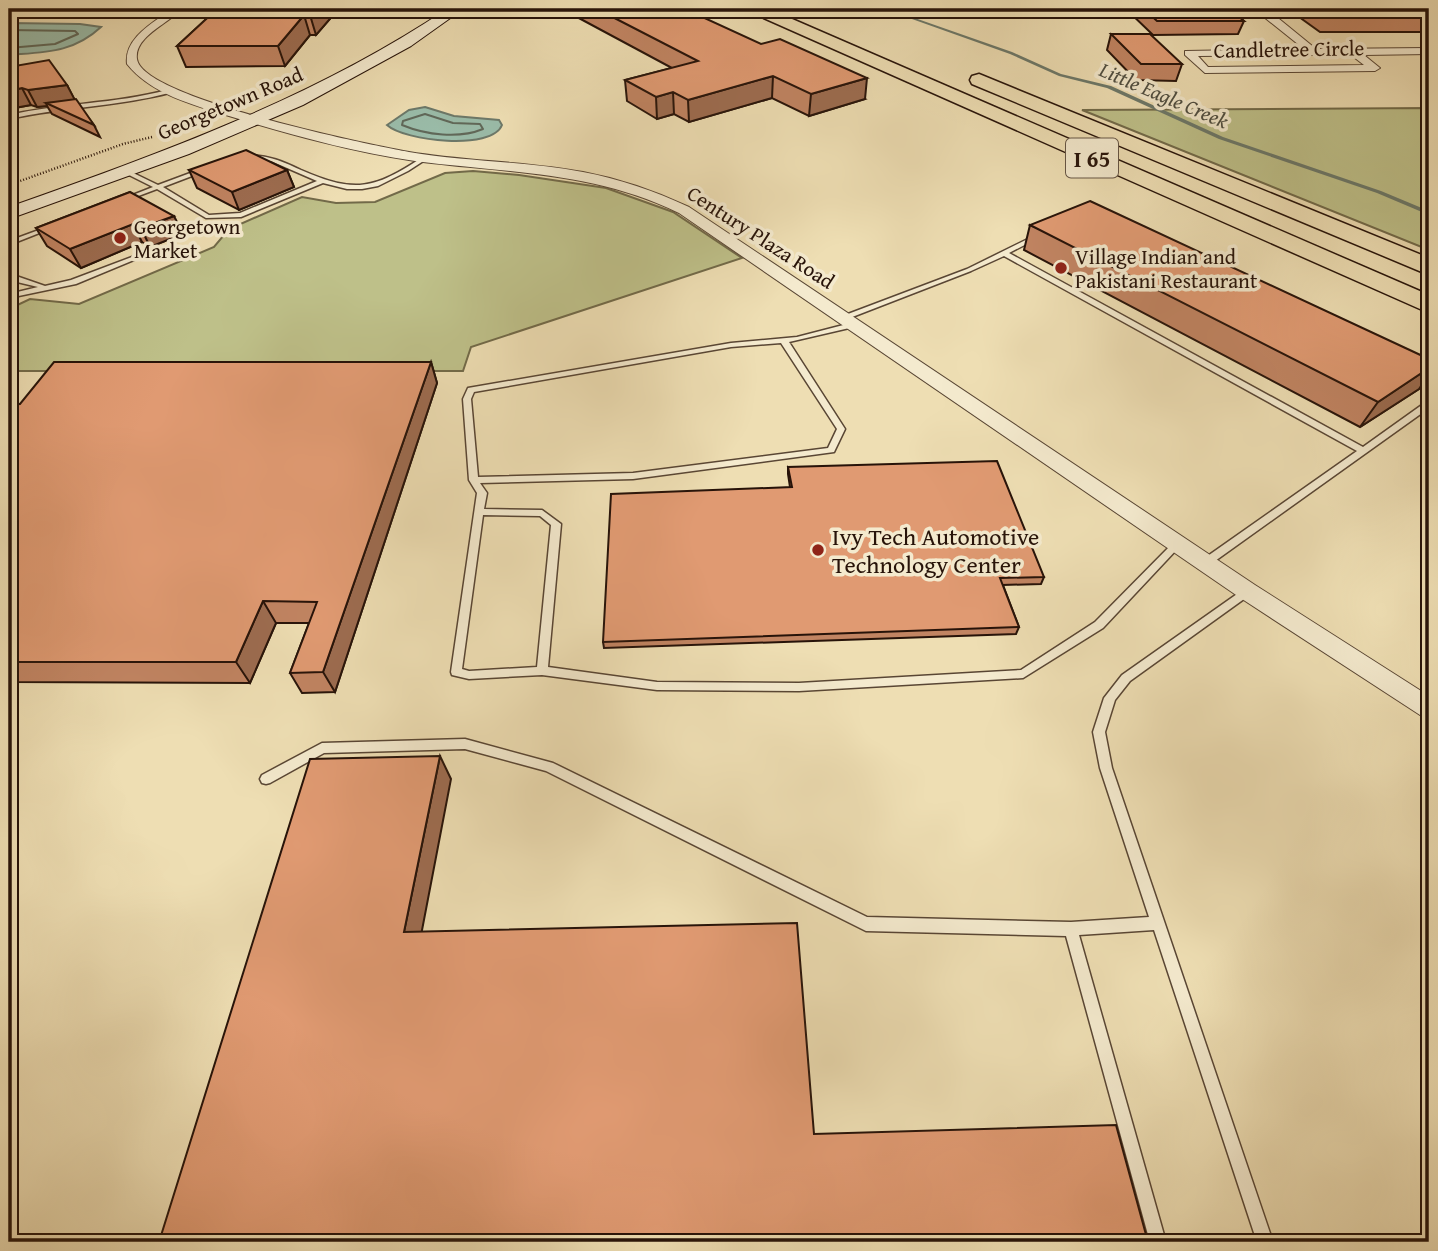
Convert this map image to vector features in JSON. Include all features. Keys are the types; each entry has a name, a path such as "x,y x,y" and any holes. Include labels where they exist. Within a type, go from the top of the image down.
{"highway":[{"name":"I 65","path":"756,9 1429,304"},
{"name":"I 65","path":"960,72 1429,267"}],"main road":[{"name":"Georgetown Road","path":"9,198 111,162 234,113 344,62 431,9"},
{"name":"Georgetown Road","path":"9,213 125,172 255,119 362,67 456,9"}],"street":[{"name":"Candletree Circle","path":"1195,12 1261,10 1314,52"},
{"name":"Century Plaza Road","path":"172,13 142,38 131,57 136,72 167,92 255,119 346,142 425,158 566,173 610,182 647,194 702,220 1205,563 1429,708"},
{"name":"Candletree Circle","path":"1354,52 1375,68 1205,70 1189,53 1429,51"}],"lane":[{"path":"94,13 100,9"},
{"path":"313,12 340,9"},
{"path":"9,13 235,12"},
{"path":"9,117 54,106 126,100 167,92"},
{"path":"240,158 269,157 321,181 346,188 364,188 384,182 425,158"},
{"path":"121,201 215,166"},
{"path":"125,172 158,187 208,217 240,215 321,181"},
{"path":"9,243 58,224"},
{"path":"1041,234 969,270 849,321 784,341 731,345 471,390 467,399 474,480 482,493 456,672 469,675 542,671 657,686 799,687 1023,674 1099,625 1177,544"},
{"path":"9,296 44,286 73,282 155,250"},
{"path":"1004,253 1362,450"},
{"path":"9,273 16,279 44,286"},
{"path":"9,286 16,279"},
{"path":"474,480 633,476 831,450 841,429 784,341"},
{"path":"1404,374 1429,386"},
{"path":"1205,563 1429,404"},
{"path":"479,512 542,513 556,524 542,671"},
{"path":"1247,591 1125,678 1111,698 1099,732 1106,768 1265,1242"},
{"path":"266,779 322,748 465,744 549,767 866,924 1071,929 1158,923"},
{"path":"1071,929 1158,1242"}],"green space":[{"path":"1429,108 1429,250 1082,110"},
{"path":"473,171 606,188 673,212 742,258 471,347 463,371 9,371 9,309 30,299 79,304 214,247 229,229 302,197 336,203 375,202 445,173"}],"water":[{"path":"9,23 101,27 80,42 58,50 9,55"},
{"path":"425,107 454,116 499,120 502,125 495,133 482,138 447,141 396,131 387,125 409,110"}],"building":[{"path":"217,9 316,9 310,15 304,15 278,46 177,46"},
{"path":"597,9 685,9 761,44 780,39 867,78 811,94 773,76 688,100 673,92 656,97 625,80 698,61"},
{"path":"1144,9 1229,9 1244,21 1157,21"},
{"path":"1315,9 1429,9 1429,17 1327,17"},
{"path":"1111,34 1150,34 1182,64 1141,64"},
{"path":"49,60 67,85 9,91 9,67"},
{"path":"76,99 94,125 46,103"},
{"path":"246,150 287,170 232,192 189,170"},
{"path":"130,192 174,216 141,228 133,224 70,249 36,228"},
{"path":"1090,201 1429,359 1429,368 1378,402 1030,225"},
{"path":"54,362 431,362 323,672 290,673 317,602 263,601 236,662 9,662 9,405 20,404"},
{"name":"Ivy Tech Automotive Technology Center","path":"997,461 1044,577 1000,578 1019,627 603,642 611,494 792,487 788,467"},
{"path":"440,756 404,932 797,923 814,1134 1116,1125 1148,1242 159,1242 310,759"}],"waterway":[{"name":"Little Eagle Creek","path":"886,9 1011,53 1060,75 1109,87 1221,138 1379,192 1429,213"}],"place":[{"name":"Georgetown Market","path":"120,238"},
{"name":"Village Indian and Pakistani Restaurant","path":"1061,268"},
{"name":"Ivy Tech Automotive Technology Center","path":"818,550"}]}
